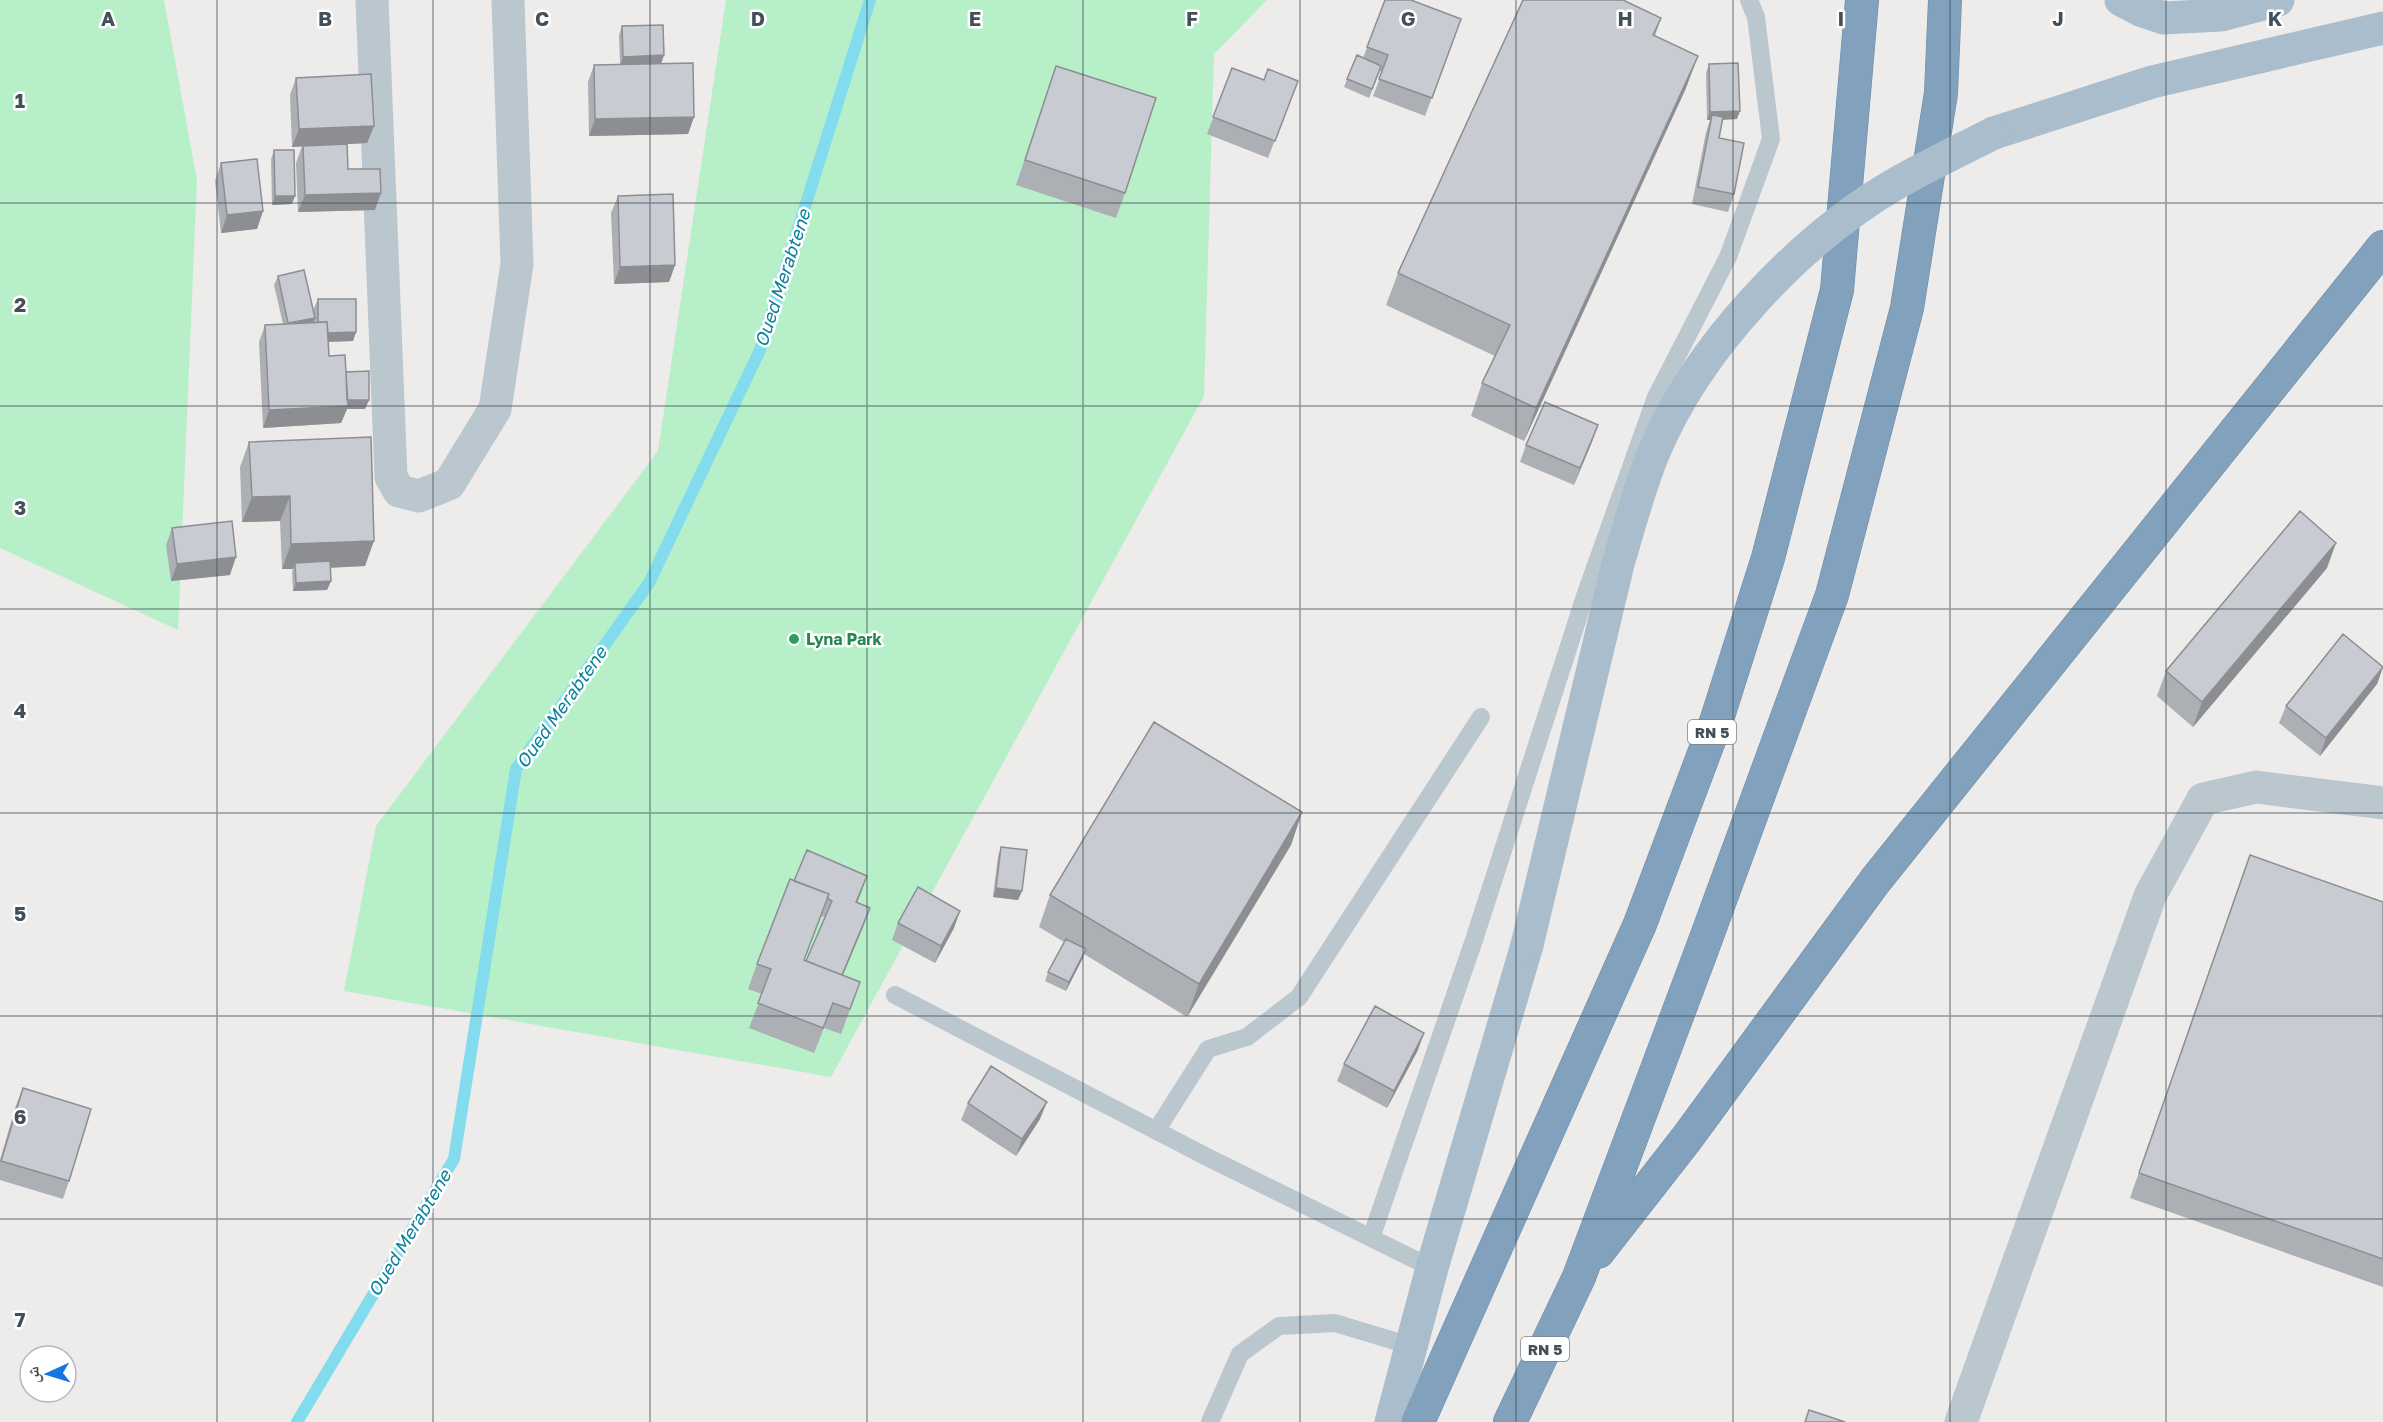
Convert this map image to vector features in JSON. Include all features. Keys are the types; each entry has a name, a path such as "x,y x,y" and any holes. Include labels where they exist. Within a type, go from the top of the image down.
{"highway":[{"name":"RN 5","path":"1418,1422 1640,924 1717,719 1768,558 1837,290 1862,0"},
{"name":"RN 5","path":"1510,1422 1579,1277 1832,595 1907,308 1941,93 1945,0"},
{"path":"1579,1277 1687,1138 1875,881 2383,247"}],"main road":[{"path":"2121,0 2163,18 2221,15 2278,0"},
{"path":"1391,1422 1432,1268 1527,945 1633,510 1654,452 1677,404 1709,356 1753,302 1796,260 1843,220 1896,184 1994,133 2152,82 2383,28"}],"street":[{"path":"372,0 391,477 399,491 419,496 449,484 495,409 518,264 507,0"},
{"path":"1961,1422 2151,896 2203,799 2256,787 2383,803"}],"lane":[{"path":"1371,1238 1474,940 1586,593 1656,398 1728,257 1771,139 1756,17 1749,0"},
{"path":"1156,1131 1208,1049 1247,1037 1299,997 1481,717"},
{"path":"895,995 1156,1131 1432,1268"},
{"path":"1210,1422 1240,1354 1279,1326 1335,1323 1411,1346"}],"green space":[{"path":"0,0 164,0 197,180 178,630 0,548"},
{"name":"Lyna Park","path":"726,0 1267,0 1214,54 1204,396 831,1077 344,991 376,826 658,451"}],"building":[{"path":"1385,0 1411,0 1461,19 1432,98 1379,79 1388,55 1367,47"},
{"path":"1523,0 1623,0 1661,18 1653,35 1698,56 1536,408 1482,383 1510,325 1398,273"},
{"path":"663,25 664,55 623,57 622,26"},
{"path":"1357,55 1381,66 1372,89 1347,79"},
{"path":"693,63 694,117 595,119 594,65"},
{"path":"1738,63 1740,111 1710,112 1709,64"},
{"path":"1056,66 1156,98 1125,193 1025,160"},
{"path":"1232,68 1264,80 1268,69 1298,81 1275,141 1213,117"},
{"path":"371,74 374,126 299,129 296,78"},
{"path":"1712,115 1723,117 1719,138 1744,143 1734,194 1698,187"},
{"path":"347,144 348,169 380,169 381,193 305,195 303,146"},
{"path":"274,150 294,150 295,196 275,196"},
{"path":"257,159 263,211 227,215 221,163"},
{"path":"673,194 675,265 620,267 618,196"},
{"path":"304,270 315,318 288,323 278,276"},
{"path":"318,299 356,299 356,332 328,333 327,322 318,322"},
{"path":"327,322 329,356 345,355 348,406 269,410 265,325"},
{"path":"369,371 369,400 347,400 346,372"},
{"path":"1545,402 1598,425 1580,468 1526,445"},
{"path":"371,437 374,541 291,544 290,496 252,497 249,442"},
{"path":"2300,511 2336,543 2202,702 2166,671"},
{"path":"232,521 236,557 177,564 172,528"},
{"path":"330,561 331,581 296,583 295,563"},
{"path":"2343,634 2383,667 2326,738 2286,706"},
{"path":"1154,722 1302,812 1199,984 1050,895"},
{"path":"1001,847 1027,850 1022,891 996,888"},
{"path":"807,850 867,876 856,902 870,908 842,975 806,961 832,901 827,898 829,894 794,881"},
{"path":"2250,855 2383,902 2383,1259 2139,1173"},
{"path":"790,879 829,894 804,960 860,982 850,1009 833,1003 823,1028 758,1003 771,969 757,964"},
{"path":"918,887 960,911 941,946 898,923"},
{"path":"1066,939 1086,949 1069,982 1048,972"},
{"path":"1375,1006 1424,1033 1394,1091 1344,1064"},
{"path":"991,1066 1047,1102 1022,1139 968,1103"},
{"path":"23,1088 91,1109 69,1181 1,1161"},
{"path":"1809,1410 1845,1422 1805,1422"}],"waterway":[{"name":"Oued Merabtene","path":"297,1422 454,1159 516,769 649,583 760,350 870,0"}],"place":[{"name":"Lyna Park","path":"794,639"}]}
